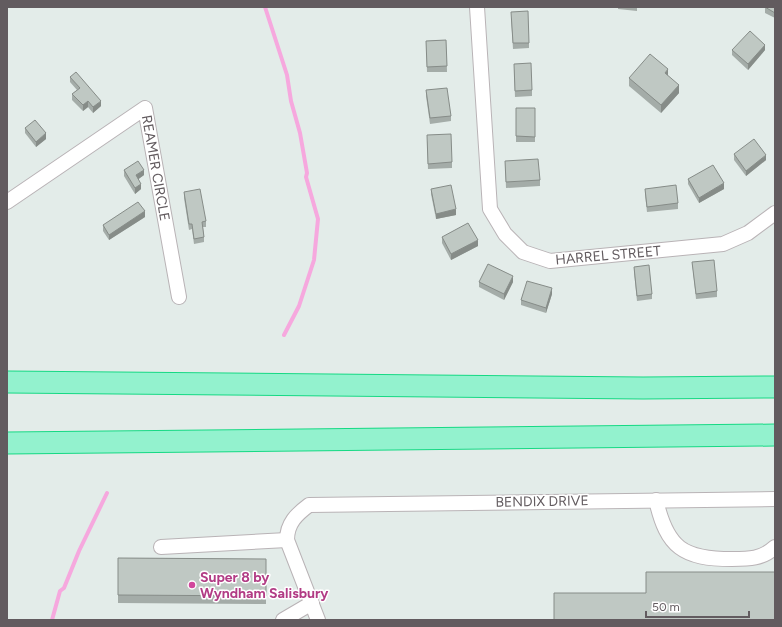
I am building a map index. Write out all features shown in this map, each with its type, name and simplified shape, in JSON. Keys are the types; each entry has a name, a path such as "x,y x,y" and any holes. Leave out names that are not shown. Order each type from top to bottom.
{"highway":[{"path":"7,382 643,388 775,387"},
{"path":"7,442 775,435"}],"street":[{"name":"HARREL STREET","path":"477,7 490,209 505,234 523,252 550,261 723,244 748,234 775,213"},
{"name":"REAMER CIRCLE","path":"7,202 145,108 179,296"},
{"name":"BENDIX DRIVE","path":"287,540 287,531 291,521 310,504 775,499"},
{"path":"656,500 661,522 669,537 680,548 695,556 710,559 753,559 768,553 775,547"},
{"path":"161,547 287,540 318,620"},
{"path":"283,620 312,603"}],"building":[{"path":"765,7 775,7 775,13"},
{"path":"528,11 529,43 513,43 511,12"},
{"path":"750,31 765,45 748,64 732,50"},
{"path":"446,40 447,66 427,67 426,41"},
{"path":"650,54 668,69 665,73 679,85 661,105 629,78"},
{"path":"531,63 532,90 515,91 514,64"},
{"path":"76,72 101,101 93,107 88,101 83,105 72,94 80,88 70,77"},
{"path":"447,88 451,116 430,118 426,90"},
{"path":"516,108 535,108 535,137 516,136"},
{"path":"35,120 46,133 36,142 25,128"},
{"path":"451,134 452,162 428,164 427,135"},
{"path":"754,139 766,155 746,171 734,154"},
{"path":"538,159 540,180 506,182 505,161"},
{"path":"138,161 144,170 136,175 141,184 135,188 124,170"},
{"path":"713,165 724,183 699,198 688,179"},
{"path":"451,185 456,209 436,214 431,189"},
{"path":"676,185 678,203 647,207 645,189"},
{"path":"200,189 206,221 202,222 204,237 194,239 192,224 189,224 184,192"},
{"path":"138,202 145,211 109,235 103,225"},
{"path":"468,223 478,240 451,254 442,237"},
{"path":"714,260 717,291 696,294 692,262"},
{"path":"488,264 513,276 504,294 479,282"},
{"path":"649,265 652,294 637,296 634,267"},
{"path":"527,281 552,288 546,308 521,300"},
{"name":"Super 8 by Wyndham Salisbury","path":"118,558 266,559 266,596 118,595"},
{"path":"646,572 775,572 775,620 554,620 554,593 646,593"}],"waterway":[{"path":"265,7 287,75 291,101 300,133 307,173 306,177 318,219 314,260 299,306 284,335"},
{"path":"52,620 60,591 64,588 79,551 107,493"}],"place":[{"name":"Super 8 by Wyndham Salisbury","path":"192,585"}]}
